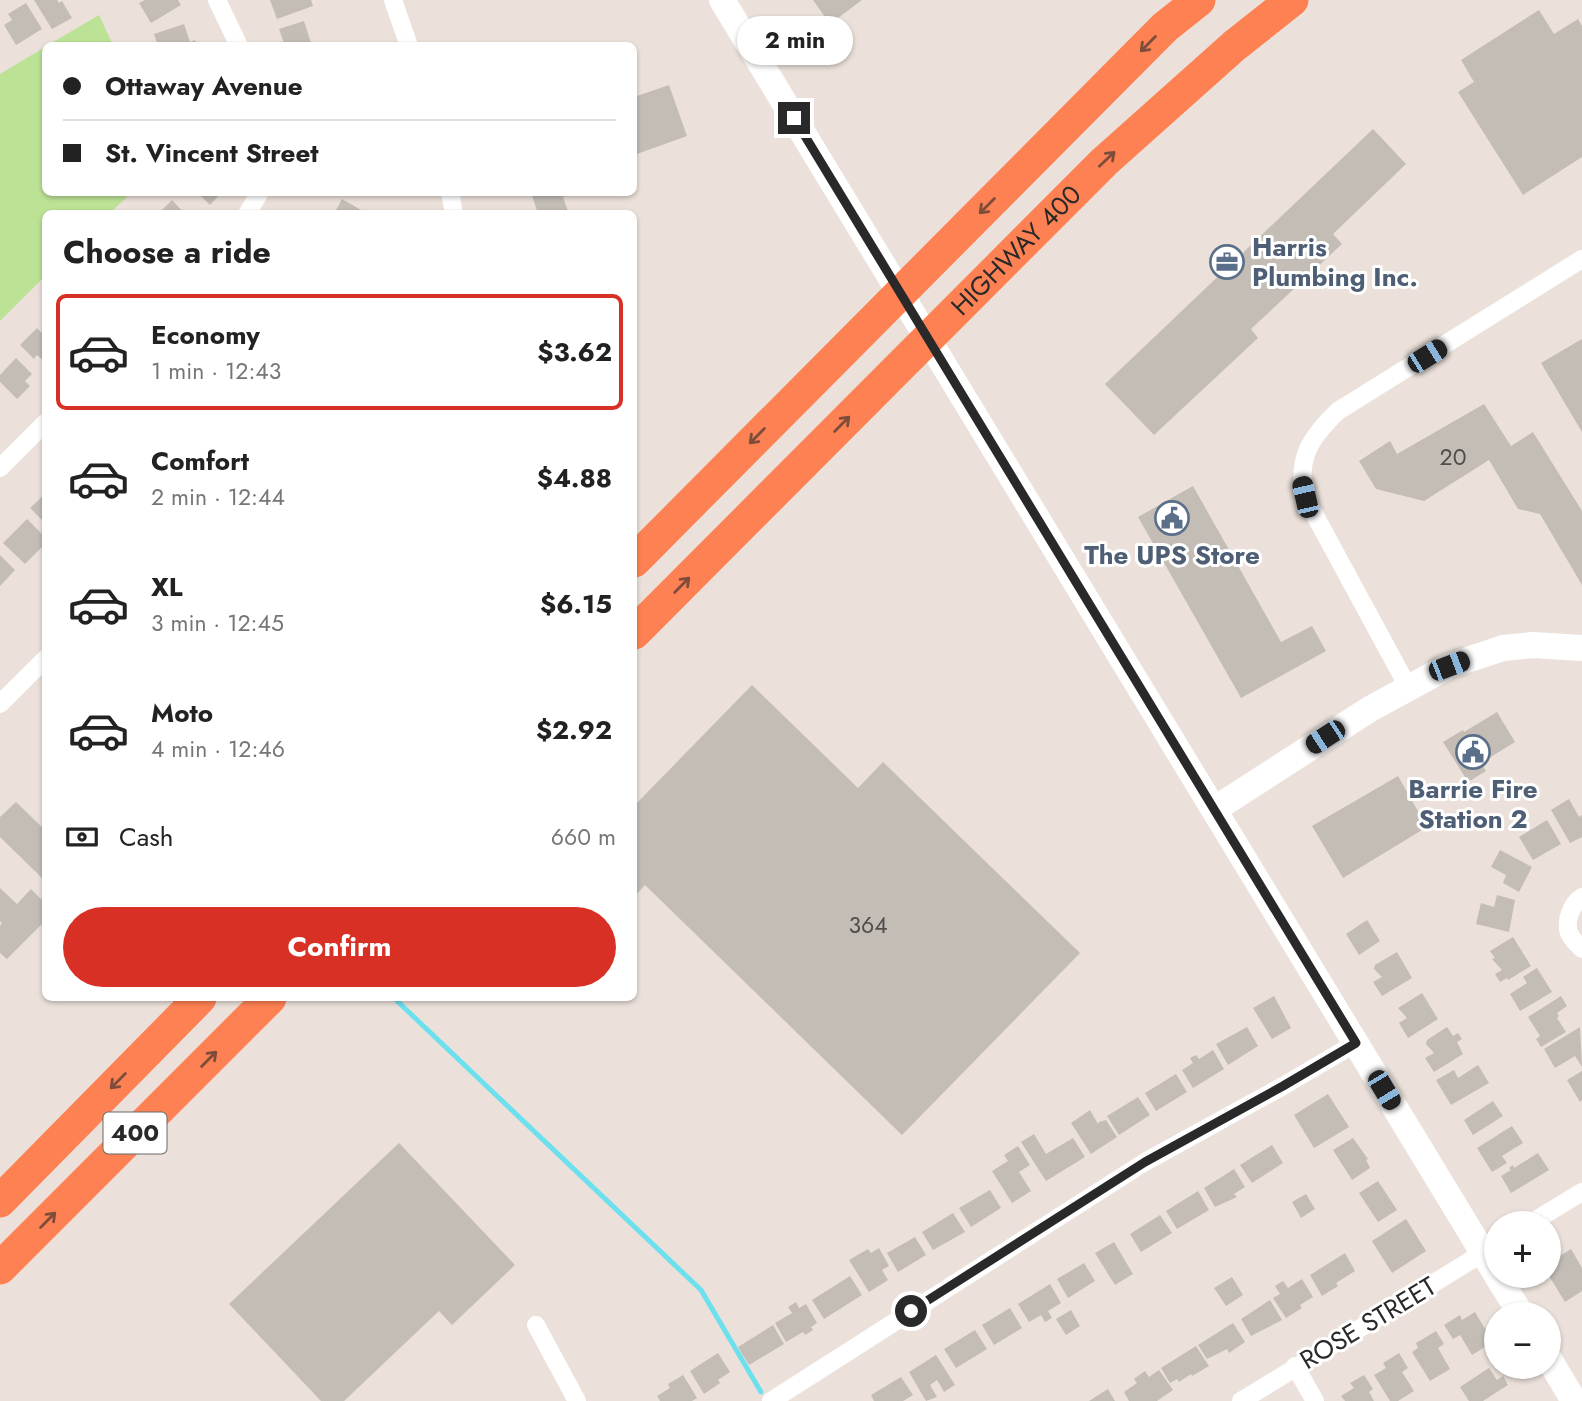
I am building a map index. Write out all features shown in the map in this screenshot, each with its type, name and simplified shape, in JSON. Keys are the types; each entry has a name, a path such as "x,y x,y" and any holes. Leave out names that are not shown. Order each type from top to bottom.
{"highway":[{"name":"HIGHWAY 400","path":"637,558 1165,27 1199,0"},
{"name":"HIGHWAY 400","path":"637,630 1104,162 1234,46 1292,0"},
{"name":"400","path":"0,1201 197,1001"},
{"name":"400","path":"0,1268 267,1001"}],"main road":[{"path":"722,0 1356,1043 1484,1248"},
{"path":"1215,809 1370,709 1449,666 1503,648 1533,645 1582,648"},
{"path":"1561,1379 1574,1401"}],"street":[{"path":"217,0 237,42"},
{"path":"393,0 408,42"},
{"path":"1408,687 1305,497 1301,479 1303,460 1317,435 1338,411 1582,259"},
{"path":"0,468 42,426"},
{"path":"0,704 42,662"},
{"path":"1582,897 1572,908 1568,924 1569,933 1582,949"},
{"path":"771,1401 1145,1162 1356,1043"},
{"path":"1551,1211 1582,1192"},
{"name":"ROSE STREET","path":"1241,1401 1295,1366 1484,1267"},
{"path":"536,1325 577,1401"},
{"path":"1295,1366 1315,1401"}],"green space":[{"path":"99,15 112,42 53,42"},
{"path":"42,49 42,196 128,196 113,210 42,210 42,279 0,321 0,74"}],"building":[{"path":"34,0 57,0 59,3 62,1 72,18 52,29"},
{"path":"145,0 178,0 181,5 151,23 139,3"},
{"path":"270,0 311,0 313,6 277,19"},
{"path":"813,0 862,0 830,24"},
{"path":"26,3 42,29 16,45 4,25 12,20 8,14"},
{"path":"1539,10 1554,34 1578,19 1582,26 1582,157 1523,195 1458,92 1474,82 1461,60"},
{"path":"304,21 311,42 284,42 279,29"},
{"path":"184,24 190,42 157,42 154,34"},
{"path":"669,85 687,136 637,154 637,96"},
{"path":"1373,129 1406,164 1333,234 1342,244 1251,329 1258,338 1154,435 1105,384"},
{"path":"201,196 218,196 210,205"},
{"path":"532,196 566,196 563,197 568,210 537,210"},
{"path":"342,199 361,210 336,210"},
{"path":"172,200 181,210 162,210"},
{"path":"37,328 42,333 42,359 37,355 34,359 20,345"},
{"path":"1582,339 1582,432 1541,363"},
{"path":"16,358 32,374 25,381 30,386 17,399 0,382 0,375"},
{"path":"1484,404 1511,446 1533,432 1582,511 1582,585 1540,514 1518,509 1489,460 1424,501 1376,489 1359,461 1390,441 1397,454"},
{"path":"1193,486 1281,642 1312,626 1326,651 1241,698 1138,517"},
{"path":"42,497 42,520 30,508"},
{"path":"27,519 42,534 42,547 25,564 3,543"},
{"path":"0,555 15,570 0,586"},
{"path":"752,685 858,788 883,762 1080,953 902,1135 645,885 637,894 637,803"},
{"name":"Barrie Fire Station 2","path":"1497,712 1515,742 1481,763 1486,771 1468,782 1443,742"},
{"path":"1398,776 1427,827 1343,878 1312,826"},
{"path":"1569,799 1579,817 1582,815 1582,837 1570,843 1551,810"},
{"path":"16,802 42,827 42,878 0,837 0,817"},
{"path":"1547,820 1561,844 1533,860 1519,837"},
{"path":"1500,850 1532,867 1519,892 1503,883 1506,875 1491,867"},
{"path":"0,888 17,904 31,889 42,900 42,924 7,959 0,953"},
{"path":"1497,895 1515,900 1509,932 1476,924 1481,903 1494,907"},
{"path":"1367,920 1380,941 1359,955 1346,934"},
{"path":"1513,937 1531,966 1500,982 1495,974 1502,970 1492,959 1495,958 1490,951"},
{"path":"1397,952 1412,978 1382,996 1373,982 1382,977 1374,969 1375,965"},
{"path":"1537,968 1552,992 1520,1011 1510,994 1527,983 1523,977"},
{"path":"1422,993 1438,1019 1408,1038 1399,1023 1407,1018 1398,1008"},
{"path":"1274,996 1291,1028 1272,1039 1253,1008"},
{"path":"1561,996 1567,1006 1557,1013 1557,1018 1566,1032 1541,1047 1536,1039 1540,1036 1528,1017"},
{"path":"1247,1027 1258,1046 1228,1065 1216,1044"},
{"path":"1447,1027 1453,1036 1458,1033 1462,1039 1457,1042 1463,1054 1434,1072 1425,1058 1434,1053 1426,1044 1427,1040"},
{"path":"1580,1027 1582,1067 1575,1056 1555,1068 1544,1049"},
{"path":"1213,1050 1224,1069 1193,1088 1182,1070 1193,1063 1190,1058 1196,1055 1199,1059"},
{"path":"1478,1065 1489,1083 1451,1105 1436,1080 1454,1070 1458,1078"},
{"path":"1582,1071 1582,1100 1580,1102 1567,1080"},
{"path":"1176,1074 1187,1092 1156,1111 1145,1093"},
{"path":"1328,1094 1349,1127 1314,1148 1294,1115"},
{"path":"1138,1097 1150,1115 1119,1135 1107,1116"},
{"path":"1493,1101 1503,1116 1473,1135 1464,1120"},
{"path":"1090,1110 1098,1124 1106,1120 1117,1137 1091,1154 1071,1123"},
{"path":"1512,1126 1523,1143 1502,1156 1507,1163 1492,1172 1477,1148"},
{"path":"1034,1134 1046,1154 1073,1138 1085,1157 1046,1181 1021,1142"},
{"path":"1353,1138 1368,1159 1366,1160 1370,1168 1352,1180 1333,1150"},
{"path":"399,1143 515,1265 452,1325 439,1311 344,1401 321,1401 229,1304"},
{"path":"1272,1145 1283,1163 1252,1183 1240,1165"},
{"path":"1018,1146 1030,1165 1019,1172 1031,1191 1012,1203 992,1171 1008,1161 1004,1155"},
{"path":"1538,1153 1549,1170 1511,1193 1501,1176 1511,1170 1509,1168 1513,1165 1514,1168"},
{"path":"1234,1169 1245,1187 1234,1194 1237,1197 1215,1207 1204,1188"},
{"path":"1378,1181 1397,1210 1378,1222 1359,1193"},
{"path":"990,1190 1001,1208 971,1227 959,1208"},
{"path":"1198,1191 1209,1210 1177,1229 1166,1211"},
{"path":"1306,1194 1315,1209 1301,1218 1292,1202"},
{"path":"953,1213 965,1232 933,1250 922,1232"},
{"path":"1160,1215 1172,1233 1141,1252 1130,1234"},
{"path":"1406,1219 1426,1251 1392,1273 1372,1241"},
{"path":"915,1237 926,1255 898,1272 887,1253"},
{"path":"1114,1242 1133,1274 1115,1285 1095,1253"},
{"path":"879,1248 889,1266 882,1270 888,1280 869,1292 849,1260 868,1249 871,1253"},
{"path":"1571,1249 1582,1268 1582,1291 1565,1302 1556,1288 1561,1288 1561,1255"},
{"path":"1345,1253 1355,1271 1322,1296 1310,1275"},
{"path":"1084,1263 1095,1281 1068,1298 1057,1279"},
{"path":"850,1276 862,1295 824,1319 812,1300"},
{"path":"1232,1277 1243,1295 1226,1306 1214,1288"},
{"path":"1302,1279 1313,1297 1286,1318 1273,1298 1280,1294 1275,1286 1283,1281 1288,1288"},
{"path":"1050,1284 1061,1303 1048,1311 1052,1318 1045,1322 1041,1315 1029,1322 1018,1304"},
{"path":"1270,1300 1282,1320 1251,1336 1241,1319"},
{"path":"796,1302 799,1308 806,1304 817,1323 811,1327 813,1330 805,1335 803,1332 786,1342 775,1323 792,1313 788,1307"},
{"path":"1010,1308 1022,1328 994,1345 982,1325"},
{"path":"1071,1310 1080,1326 1066,1335 1056,1319"},
{"path":"1475,1312 1484,1327 1484,1348 1472,1355 1460,1335 1453,1339 1444,1325 1460,1315 1462,1320"},
{"path":"1233,1323 1245,1342 1229,1353 1227,1349 1207,1359 1198,1345"},
{"path":"773,1325 784,1344 749,1365 738,1347"},
{"path":"975,1330 987,1349 956,1368 944,1349"},
{"path":"1436,1331 1444,1344 1438,1348 1450,1369 1430,1381 1412,1352 1418,1348 1416,1343"},
{"path":"1196,1346 1209,1366 1179,1382 1177,1379 1170,1383 1161,1368"},
{"path":"718,1353 730,1372 704,1394 690,1371"},
{"path":"1399,1353 1408,1368 1402,1372 1414,1391 1398,1401 1390,1401 1374,1375 1386,1368 1383,1363"},
{"path":"936,1355 955,1385 944,1392 937,1380 930,1385 937,1397 926,1401 909,1372"},
{"path":"1159,1370 1173,1390 1157,1401 1129,1401 1124,1392 1137,1383 1134,1379 1145,1371 1149,1377"},
{"path":"1484,1371 1484,1379 1505,1379 1508,1385 1483,1401 1469,1401 1460,1387"},
{"path":"683,1375 697,1398 692,1401 660,1401 657,1396 670,1388 668,1384"},
{"path":"1364,1375 1373,1389 1369,1392 1374,1401 1345,1401 1341,1396 1354,1388 1350,1383"},
{"path":"901,1377 913,1395 903,1401 874,1401 871,1395"},
{"path":"1108,1389 1115,1401 1089,1401"}],"waterway":[{"path":"397,1001 701,1290 761,1392"}],"place":[{"name":"Harris Plumbing Inc.","path":"1227,262"},
{"name":"The UPS Store","path":"1172,518"},
{"name":"Barrie Fire Station 2","path":"1473,752"}],"route":[{"path":"794,118 1356,1043 1145,1162 911,1311"}]}
